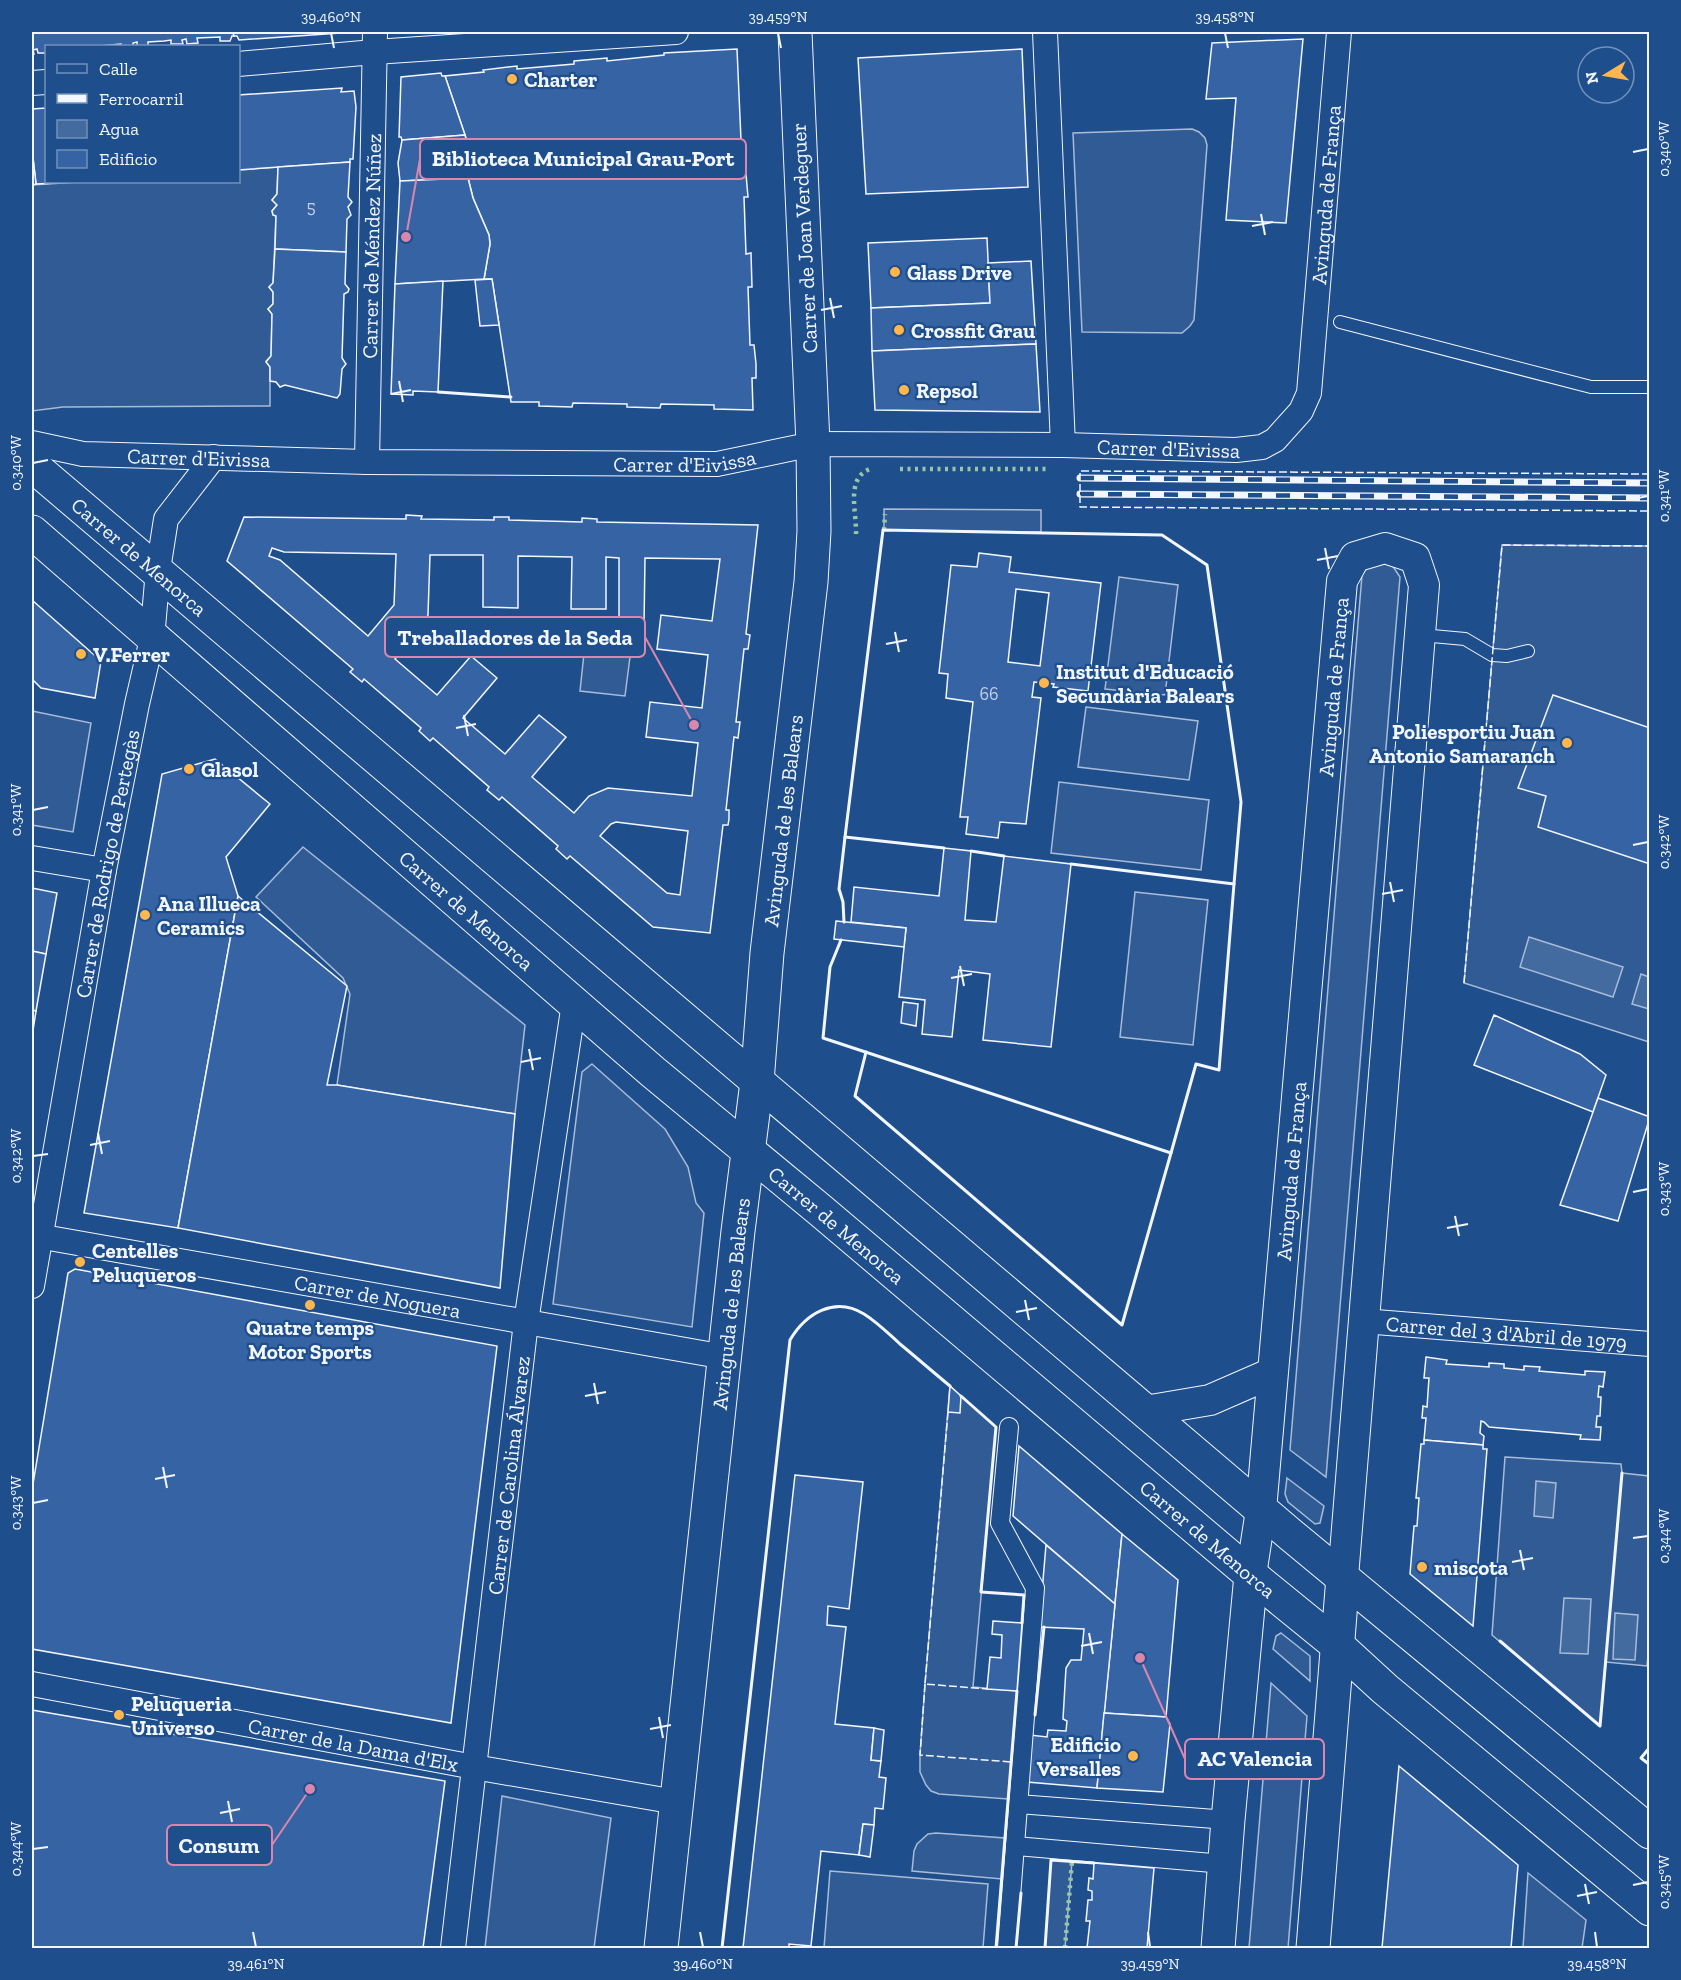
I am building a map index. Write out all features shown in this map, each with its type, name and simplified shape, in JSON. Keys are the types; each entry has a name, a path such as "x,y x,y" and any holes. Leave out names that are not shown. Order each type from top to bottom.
{"main road":[{"name":"Carrer de Joan Verdeguer","path":"795,32 813,444"},
{"name":"Avinguda de les Balears","path":"661,1948 748,1149 758,1082 767,953 811,582 814,531 813,444"},
{"name":"Carrer de Menorca","path":"32,465 1261,1510 1650,1832"},
{"name":"Carrer de Menorca","path":"32,532 152,639 652,1072 748,1149 1251,1575 1337,1645 1385,1689 1650,1909"},
{"name":"Avinguda de França","path":"1218,1948 1251,1575"},
{"name":"Avinguda de França","path":"1312,1948 1343,1577"}],"street":[{"path":"240,64 375,42 676,32"},
{"path":"1045,32 1063,445"},
{"name":"Avinguda de França","path":"1309,393 1340,32"},
{"name":"Carrer de Méndez Núñez","path":"367,462 375,42"},
{"name":"Carrer d'Eivissa","path":"32,443 83,454 367,462 717,464 813,444 1063,445 1236,450 1262,447 1275,440 1301,411 1309,393"},
{"name":"Carrer de Rodrigo de Pertegàs","path":"32,1286 36,1235 104,870 152,639 158,570 166,519 214,457"},
{"name":"Avinguda de França","path":"1251,1575 1261,1510 1342,581 1355,557 1384,548 1414,558 1424,585 1343,1577"},
{"path":"32,858 104,870"},
{"name":"Carrer de Carolina Álvarez","path":"453,1948 526,1322 574,1003"},
{"name":"Carrer de Noguera","path":"36,1235 725,1357"},
{"name":"Carrer del 3 d'Abril de 1979","path":"1363,1321 1650,1344"},
{"path":"1145,1411 1210,1400 1272,1373"},
{"path":"1007,1948 1035,1588 1000,1523 1009,1427"},
{"name":"Carrer de la Dama d'Elx","path":"32,1684 474,1767 676,1802"},
{"path":"1018,1804 1228,1820"},
{"path":"1015,1846 1224,1864"}],"lane":[{"path":"1340,322 1591,387 1650,387"},
{"path":"1421,635 1465,639 1492,655 1507,656 1528,651"}],"shaded area":[{"path":"1192,129 1205,138 1207,145 1194,320 1182,333 1082,332 1073,133"},
{"path":"278,167 277,194 272,200 277,205 272,211 276,216 273,283 269,287 273,292 273,304 268,309 272,314 271,356 266,361 270,367 270,406 63,407 32,411 32,185 240,183 240,170"},
{"path":"884,509 1041,510 1041,532 884,530"},
{"name":"Poliesportiu Juan Antonio Samaranch","path":"1502,545 1649,546 1649,1042 1464,983"},
{"path":"1381,560 1392,565 1400,577 1326,1477 1290,1450 1362,575 1369,565"},
{"path":"1119,577 1178,585 1165,695 1105,689"},
{"path":"585,644 631,649 625,696 580,691"},
{"path":"1086,707 1198,721 1189,780 1078,767"},
{"path":"32,711 91,723 73,832 32,825"},
{"path":"1059,782 1209,800 1201,870 1051,853"},
{"path":"303,847 525,1025 515,1114 337,1085 350,994 343,978 256,897"},
{"path":"1135,892 1208,900 1193,1045 1120,1037"},
{"path":"592,1064 665,1129 688,1167 696,1203 704,1213 692,1327 553,1304 582,1072"},
{"path":"950,1386 996,1427 973,1687 1017,1691 1008,1799 939,1794 931,1791 920,1772 925,1684"},
{"path":"1505,1457 1621,1464 1622,1473 1649,1476 1650,1637 1647,1666 1606,1662 1600,1726 1492,1635"},
{"path":"1287,1478 1324,1506 1320,1523 1315,1524 1288,1502 1285,1494"},
{"path":"1281,1633 1310,1656 1310,1681 1273,1649 1276,1636"},
{"path":"1271,1683 1307,1716 1288,1948 1249,1948"},
{"path":"502,1796 611,1818 594,1948 485,1948"},
{"path":"928,1834 1005,1838 1002,1879 912,1871 917,1844"},
{"path":"1051,1860 1072,1861 1065,1948 1045,1948"},
{"path":"830,1871 988,1884 983,1948 824,1948"},
{"path":"1528,1873 1586,1920 1582,1948 1523,1948"}],"water":[{"path":"1529,937 1623,967 1613,997 1520,967"},
{"path":"1641,974 1649,977 1649,1009 1632,1004"},
{"path":"1536,1481 1556,1483 1553,1518 1534,1516"},
{"path":"1564,1598 1591,1599 1588,1654 1560,1653"},
{"path":"1615,1613 1638,1615 1635,1660 1613,1659"}],"building":[{"path":"32,32 233,32 234,36 230,41 220,41 220,37 197,38 198,43 187,44 186,39 182,40 183,44 171,44 171,40 148,42 148,45 137,45 137,42 133,45 45,45 45,53 38,53 37,49 33,50 34,54 32,54"},
{"path":"233,32 355,32 239,40"},
{"path":"1303,39 1286,223 1226,220 1236,98 1206,99 1212,43"},
{"path":"737,49 742,163 745,163 748,197 744,197 746,254 751,253 752,287 748,287 750,345 754,345 756,364 756,378 752,378 753,410 714,409 714,405 661,404 660,408 627,407 627,404 573,403 572,407 539,406 539,402 511,402 492,279 484,279 490,244 489,235 473,198 468,178 476,178 465,135 445,76 517,66 517,69 574,64 574,61 607,58 607,61 664,55 664,53"},
{"path":"1022,49 1028,187 866,194 858,58"},
{"path":"441,73 445,76 465,135 402,140 399,137 401,77"},
{"path":"342,88 341,92 354,91 356,107 353,159 350,159 350,162 240,170 240,95"},
{"path":"45,108 45,183 57,183 36,184 32,149 32,109"},
{"path":"465,135 476,178 400,181 398,163 402,140"},
{"path":"32,149 36,184 32,185"},
{"path":"350,162 348,197 352,202 348,207 351,215 347,219 346,252 275,249 276,216 272,211 277,205 272,200 277,194 278,167"},
{"path":"468,178 473,198 489,235 490,244 484,279 395,284 400,181"},
{"path":"987,238 990,303 871,308 868,243"},
{"path":"275,249 346,252 345,284 349,289 344,294 342,358 346,364 342,369 340,394 337,398 285,385 280,387 276,382 270,381 270,367 266,362 271,356 272,314 268,309 273,304 273,292 269,287 273,283"},
{"path":"1031,261 1036,344 872,351 871,308 990,303 988,263"},
{"path":"492,279 499,325 480,326 475,280"},
{"path":"443,281 438,392 413,391 413,395 391,394 395,284"},
{"path":"1036,344 1040,412 875,410 872,351"},
{"path":"406,515 422,516 421,519 494,520 494,517 509,517 509,520 582,522 582,518 597,519 597,522 758,525 746,634 750,635 748,649 744,649 736,722 740,722 738,738 734,737 726,810 729,810 729,819 728,825 723,825 710,933 653,927 570,856 567,859 556,849 558,846 502,797 499,800 487,790 489,787 433,738 430,741 419,731 421,728 364,679 362,682 350,672 353,669 227,561 244,517 406,519","holes":["272,548 284,552 396,554 394,605 368,636 280,560 269,556","430,555 483,555 483,607 518,608 518,556 572,557 571,609 606,609 606,557 619,558 619,625 644,626 645,558 720,559 712,621 661,615 657,649 708,655 702,708 650,702 646,737 698,743 692,796 608,788 589,796 574,813 532,777 566,737 539,715 505,754 463,718 497,678 471,656 437,695 395,659 419,632 428,615","616,822 688,831 680,895 667,893 600,836"]},
{"path":"979,553 1011,557 1009,572 1101,583 1088,691 1053,687 1054,684 1034,682 1032,697 1041,698 1026,824 1000,822 998,838 966,834 968,817 960,817 973,702 946,698 948,674 939,673 951,565 977,567","holes":["1016,589 1049,593 1040,666 1008,662"]},
{"path":"32,600 101,661 95,698 41,688 32,679"},
{"path":"1553,695 1650,728 1650,864 1538,827 1546,796 1518,788"},
{"path":"215,759 270,804 226,857 238,896 178,1228 84,1213 162,774"},
{"path":"944,848 971,851 965,920 996,922 1004,856 1071,864 1051,1047 983,1040 990,974 959,970 952,1037 922,1034 925,1000 899,997 906,928 851,922 854,887 939,896"},
{"path":"32,888 57,893 46,954 32,951"},
{"path":"238,896 347,986 327,1085 515,1114 500,1288 178,1228"},
{"path":"836,921 906,928 904,947 834,939"},
{"path":"32,951 46,954 36,1011 32,1010"},
{"path":"903,1002 918,1004 916,1026 901,1023"},
{"path":"32,1010 36,1011 32,1037"},
{"path":"1494,1015 1580,1054 1606,1075 1593,1112 1474,1065"},
{"path":"1598,1098 1650,1117 1618,1221 1560,1205"},
{"path":"75,1269 497,1346 451,1723 32,1649 32,1490 68,1273"},
{"path":"1426,1357 1447,1360 1446,1364 1489,1367 1489,1363 1504,1364 1504,1368 1524,1370 1524,1366 1540,1367 1539,1371 1585,1375 1585,1371 1605,1372 1603,1387 1599,1386 1598,1397 1601,1397 1600,1416 1597,1416 1596,1427 1601,1427 1600,1440 1580,1439 1581,1435 1489,1427 1481,1421 1480,1433 1484,1436 1483,1445 1424,1440 1426,1418 1422,1418 1423,1406 1427,1407 1429,1378 1424,1378"},
{"path":"950,1386 961,1396 960,1413 948,1412"},
{"path":"1424,1440 1483,1445 1483,1449 1487,1449 1473,1626 1410,1574 1414,1526 1417,1526 1419,1498 1416,1498 1421,1444 1424,1444"},
{"path":"1019,1446 1122,1534 1115,1604 1013,1516"},
{"path":"795,1475 863,1482 849,1609 828,1606 827,1625 846,1627 835,1724 874,1728 871,1760 881,1761 879,1777 886,1778 883,1809 875,1808 874,1825 863,1824 859,1855 821,1851 811,1946 789,1944 789,1948 743,1948"},
{"path":"1122,1534 1178,1580 1166,1717 1104,1713"},
{"path":"1046,1545 1115,1604 1097,1788 1027,1782 1030,1735 1047,1737 1048,1730 1066,1731 1067,1721 1063,1719 1066,1668 1071,1660 1081,1660 1084,1629 1039,1627"},
{"path":"993,1621 1022,1623 1017,1691 987,1689 990,1657 1001,1658 1002,1635 992,1634"},
{"path":"32,1710 445,1781 423,1948 32,1948"},
{"name":"Edificio Versalles","path":"1104,1713 1166,1717 1170,1724 1163,1792 1097,1788"},
{"path":"874,1728 884,1730 881,1761 871,1760"},
{"path":"1399,1766 1518,1865 1511,1948 1382,1948"},
{"path":"863,1824 874,1825 870,1857 859,1855"},
{"path":"1094,1863 1154,1868 1147,1948 1087,1948 1090,1921 1086,1921 1088,1900 1092,1900 1092,1891 1088,1890 1089,1878 1093,1879"}],"railway":[{"path":"1080,478 1650,483"},
{"path":"1080,494 1650,498"}],"hedge":[{"path":"856,534 855,488 857,480 870,469"},
{"path":"900,469 1049,469"},
{"path":"884,530 885,514"},
{"path":"1065,1948 1072,1861"}],"fence":[{"path":"1650,474 1080,471 1080,507 1650,511"},
{"path":"1464,983 1502,545 1650,546"},
{"path":"948,1412 925,1684 987,1689"},
{"path":"925,1684 920,1755 1011,1762"}],"wall":[{"path":"438,392 511,397"},
{"path":"845,837 883,530 1162,535 1207,565 1241,802 1234,884"},
{"path":"844,922 843,902 839,889 845,837 944,848"},
{"path":"971,851 1004,856"},
{"path":"841,940 830,967 823,1038 1171,1153 1196,1064 1219,1070 1234,884 1071,864"},
{"path":"866,1052 855,1096 1122,1325 1171,1153"},
{"path":"722,1948 790,1340 804,1322 822,1310 832,1307 853,1309 874,1321 950,1386"},
{"path":"961,1396 996,1427 981,1592 1024,1595 1022,1623"},
{"path":"1500,1641 1600,1726 1622,1473"},
{"path":"1035,1715 1044,1627"},
{"path":"996,1948 1017,1691"},
{"path":"1650,1747 1641,1758 1650,1765"},
{"path":"1045,1948 1051,1860 1094,1863"},
{"path":"1016,1948 1021,1893"}],"place":[{"name":"Charter","path":"512,79"},
{"name":"Biblioteca Municipal Grau-Port","path":"406,237"},
{"name":"Glass Drive","path":"895,272"},
{"name":"Crossfit Grau","path":"899,330"},
{"name":"Repsol","path":"904,390"},
{"name":"V.Ferrer","path":"81,654"},
{"name":"Institut d'Educació Secundària Balears","path":"1044,683"},
{"name":"Treballadores de la Seda","path":"694,725"},
{"name":"Poliesportiu Juan Antonio Samaranch","path":"1567,743"},
{"name":"Glasol","path":"189,769"},
{"name":"Ana Illueca Ceramics","path":"145,915"},
{"name":"Centelles Peluqueros","path":"80,1262"},
{"name":"Quatre temps Motor Sports","path":"310,1305"},
{"name":"miscota","path":"1422,1567"},
{"name":"AC Valencia","path":"1140,1658"},
{"name":"Peluqueria Universo","path":"119,1715"},
{"name":"Edificio Versalles","path":"1133,1756"},
{"name":"Consum","path":"310,1789"}]}
